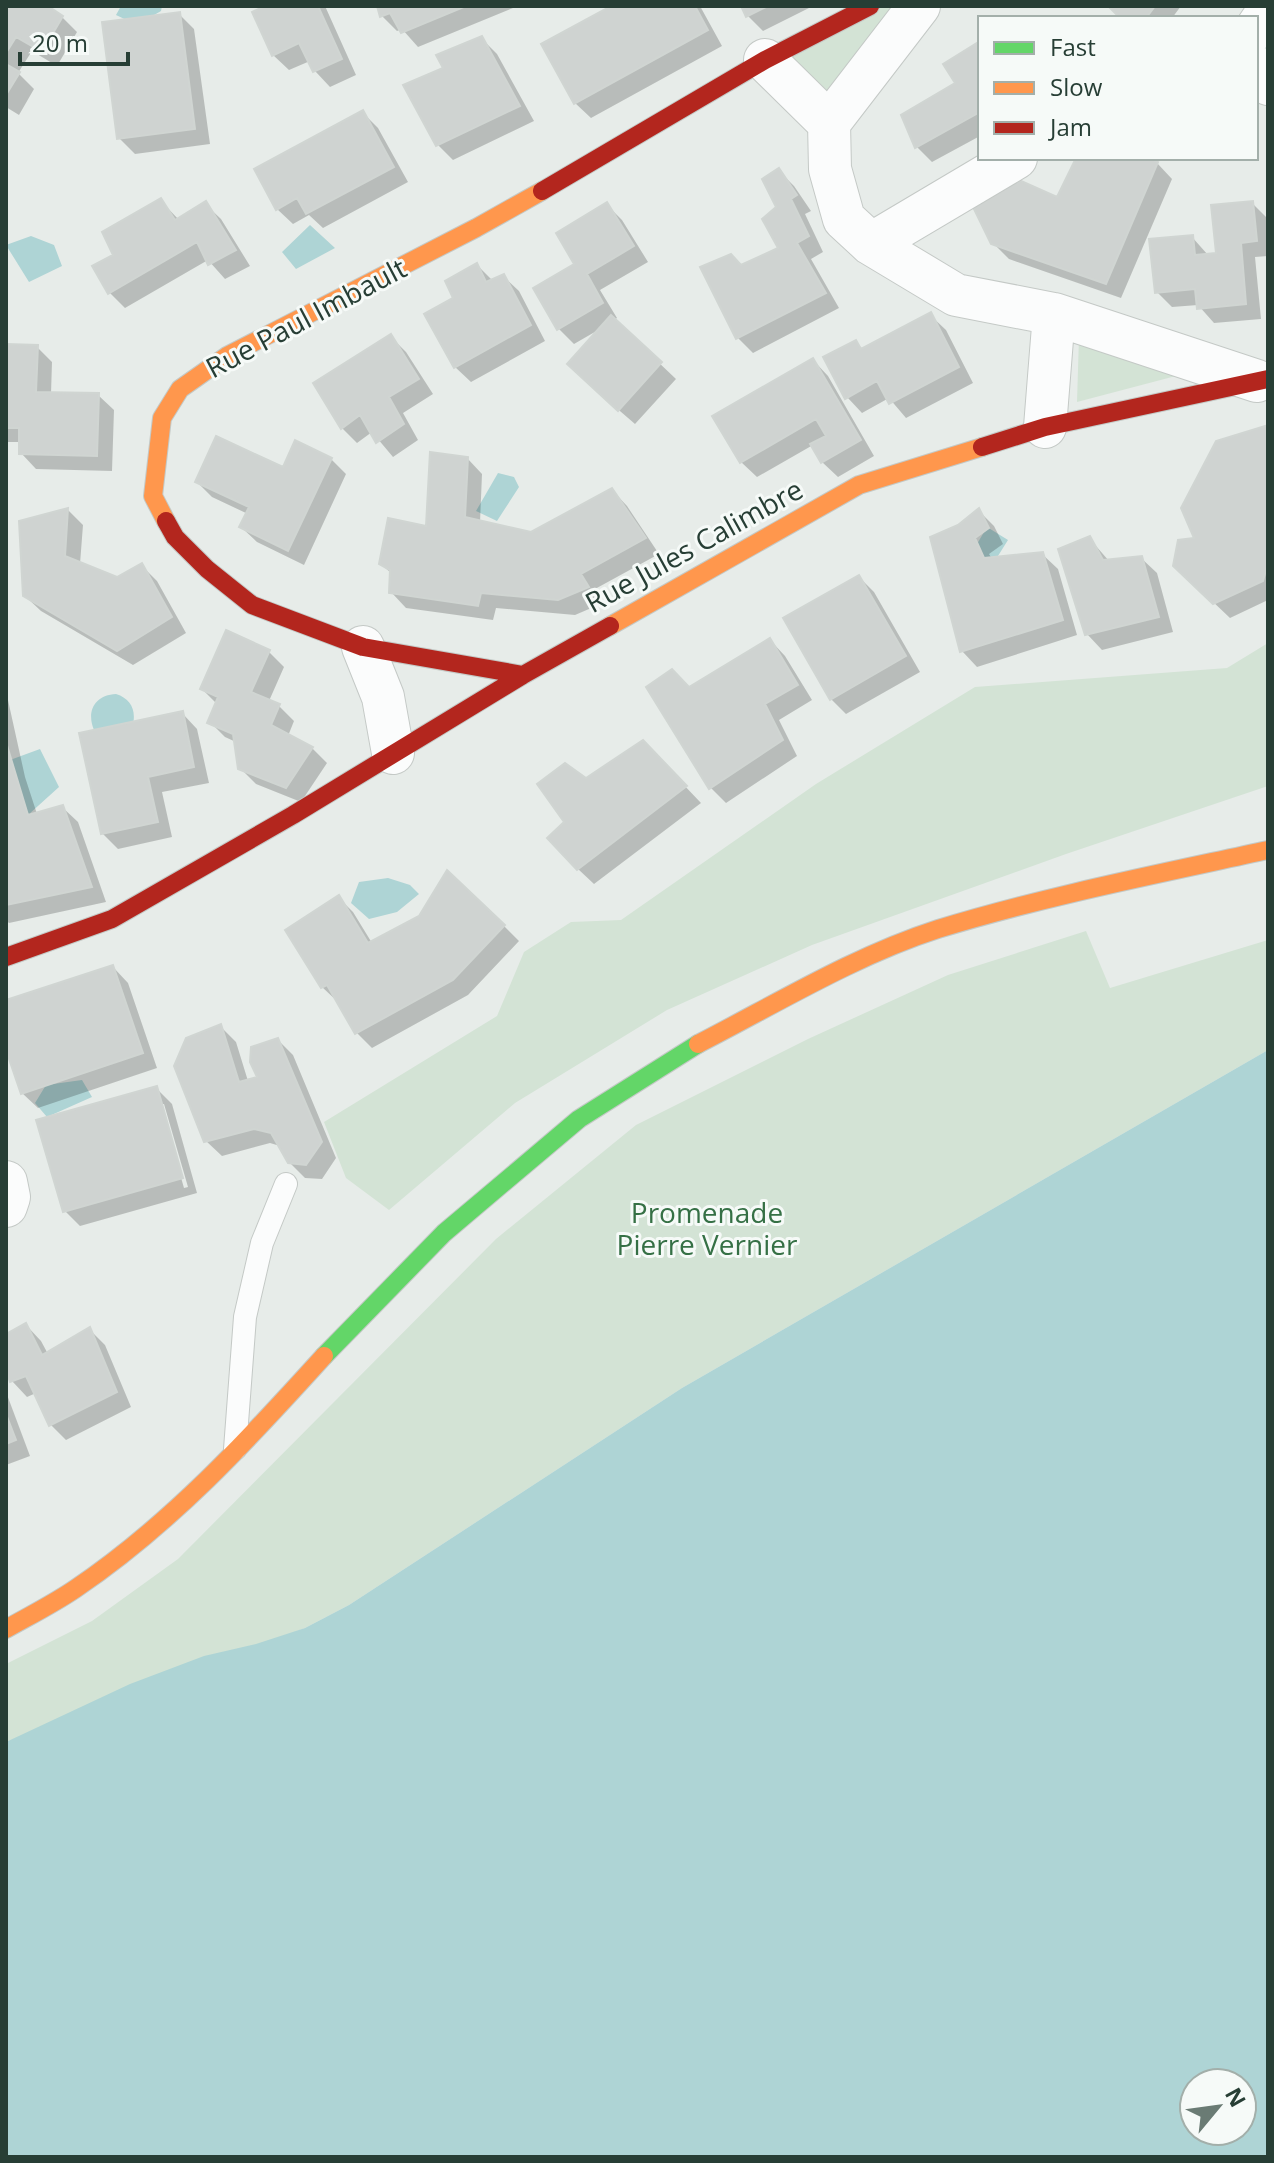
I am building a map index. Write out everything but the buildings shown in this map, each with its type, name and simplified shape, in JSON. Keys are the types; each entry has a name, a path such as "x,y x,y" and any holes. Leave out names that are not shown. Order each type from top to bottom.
{"street":[{"name":"Rue Paul Imbault","path":"523,675 363,647 252,605 207,569 175,537 153,496 162,418 180,389 227,356 476,228 765,60 870,6"},
{"path":"919,6 829,123 830,169 844,219 871,244 956,295 1054,314 1263,380"},
{"path":"765,60 829,123"},
{"path":"871,244 1013,160"},
{"path":"1045,427 1054,314"},
{"name":"Rue Jules Calimbre","path":"6,957 112,919 293,815 523,675 859,485 1045,427 1263,380"},
{"path":"363,647 383,697 393,753"},
{"path":"6,1629 74,1590 150,1532 235,1454 359,1318 444,1233 579,1119 680,1053 848,966 936,930 1099,886 1268,850"},
{"path":"6,1182 9,1197 6,1206"}],"lane":[{"path":"235,1454 245,1317 262,1243 286,1184"}],"green space":[{"path":"876,6 912,6 831,111 777,55"},
{"path":"1079,337 1191,372 1077,402"},
{"path":"1268,643 1268,786 812,945 667,1010 515,1103 389,1210 346,1178 324,1122 497,1016 524,952 571,922 621,920 816,784 975,687 1227,668"},
{"name":"Promenade Pierre Vernier","path":"1086,931 1110,988 1268,940 1268,1050 682,1388 349,1605 305,1628 6,1742 6,1664 92,1621 178,1559 496,1239 636,1125 808,1039 948,975"}],"water":[{"path":"121,6 162,6 161,11 137,25 116,15"},
{"path":"310,225 335,248 296,269 282,252"},
{"path":"31,236 54,245 62,266 29,282 6,245"},
{"path":"498,473 514,477 519,487 497,521 476,511"},
{"path":"987,527 1008,540 986,575 967,561"},
{"path":"116,694 126,699 132,707 132,728 94,730 91,716 94,705 103,697"},
{"path":"40,749 59,787 28,815 10,760"},
{"path":"388,878 410,885 419,894 397,912 369,919 351,903 359,882"},
{"path":"1268,1050 1268,2157 6,2157 6,1742 130,1684 204,1656 305,1628 349,1605 682,1388"},
{"path":"82,1080 92,1097 47,1117 35,1103 46,1085"}],"traffic: fast":[{"path":"324,1356 444,1233 579,1119 698,1044"}],"traffic: slow":[{"path":"166,521 153,496 162,418 180,389 227,356 542,191"},
{"path":"610,626 859,485 982,447"},
{"path":"698,1044 846,967 938,929 1061,896 1268,850"},
{"path":"6,1629 75,1589 143,1537 207,1480 324,1356"}],"traffic: jam":[{"path":"542,191 765,60 870,6"},
{"path":"982,447 1045,427 1268,379"},
{"path":"166,521 175,537 207,569 252,605 363,647 523,675"},
{"path":"6,957 112,919 610,626"}]}
